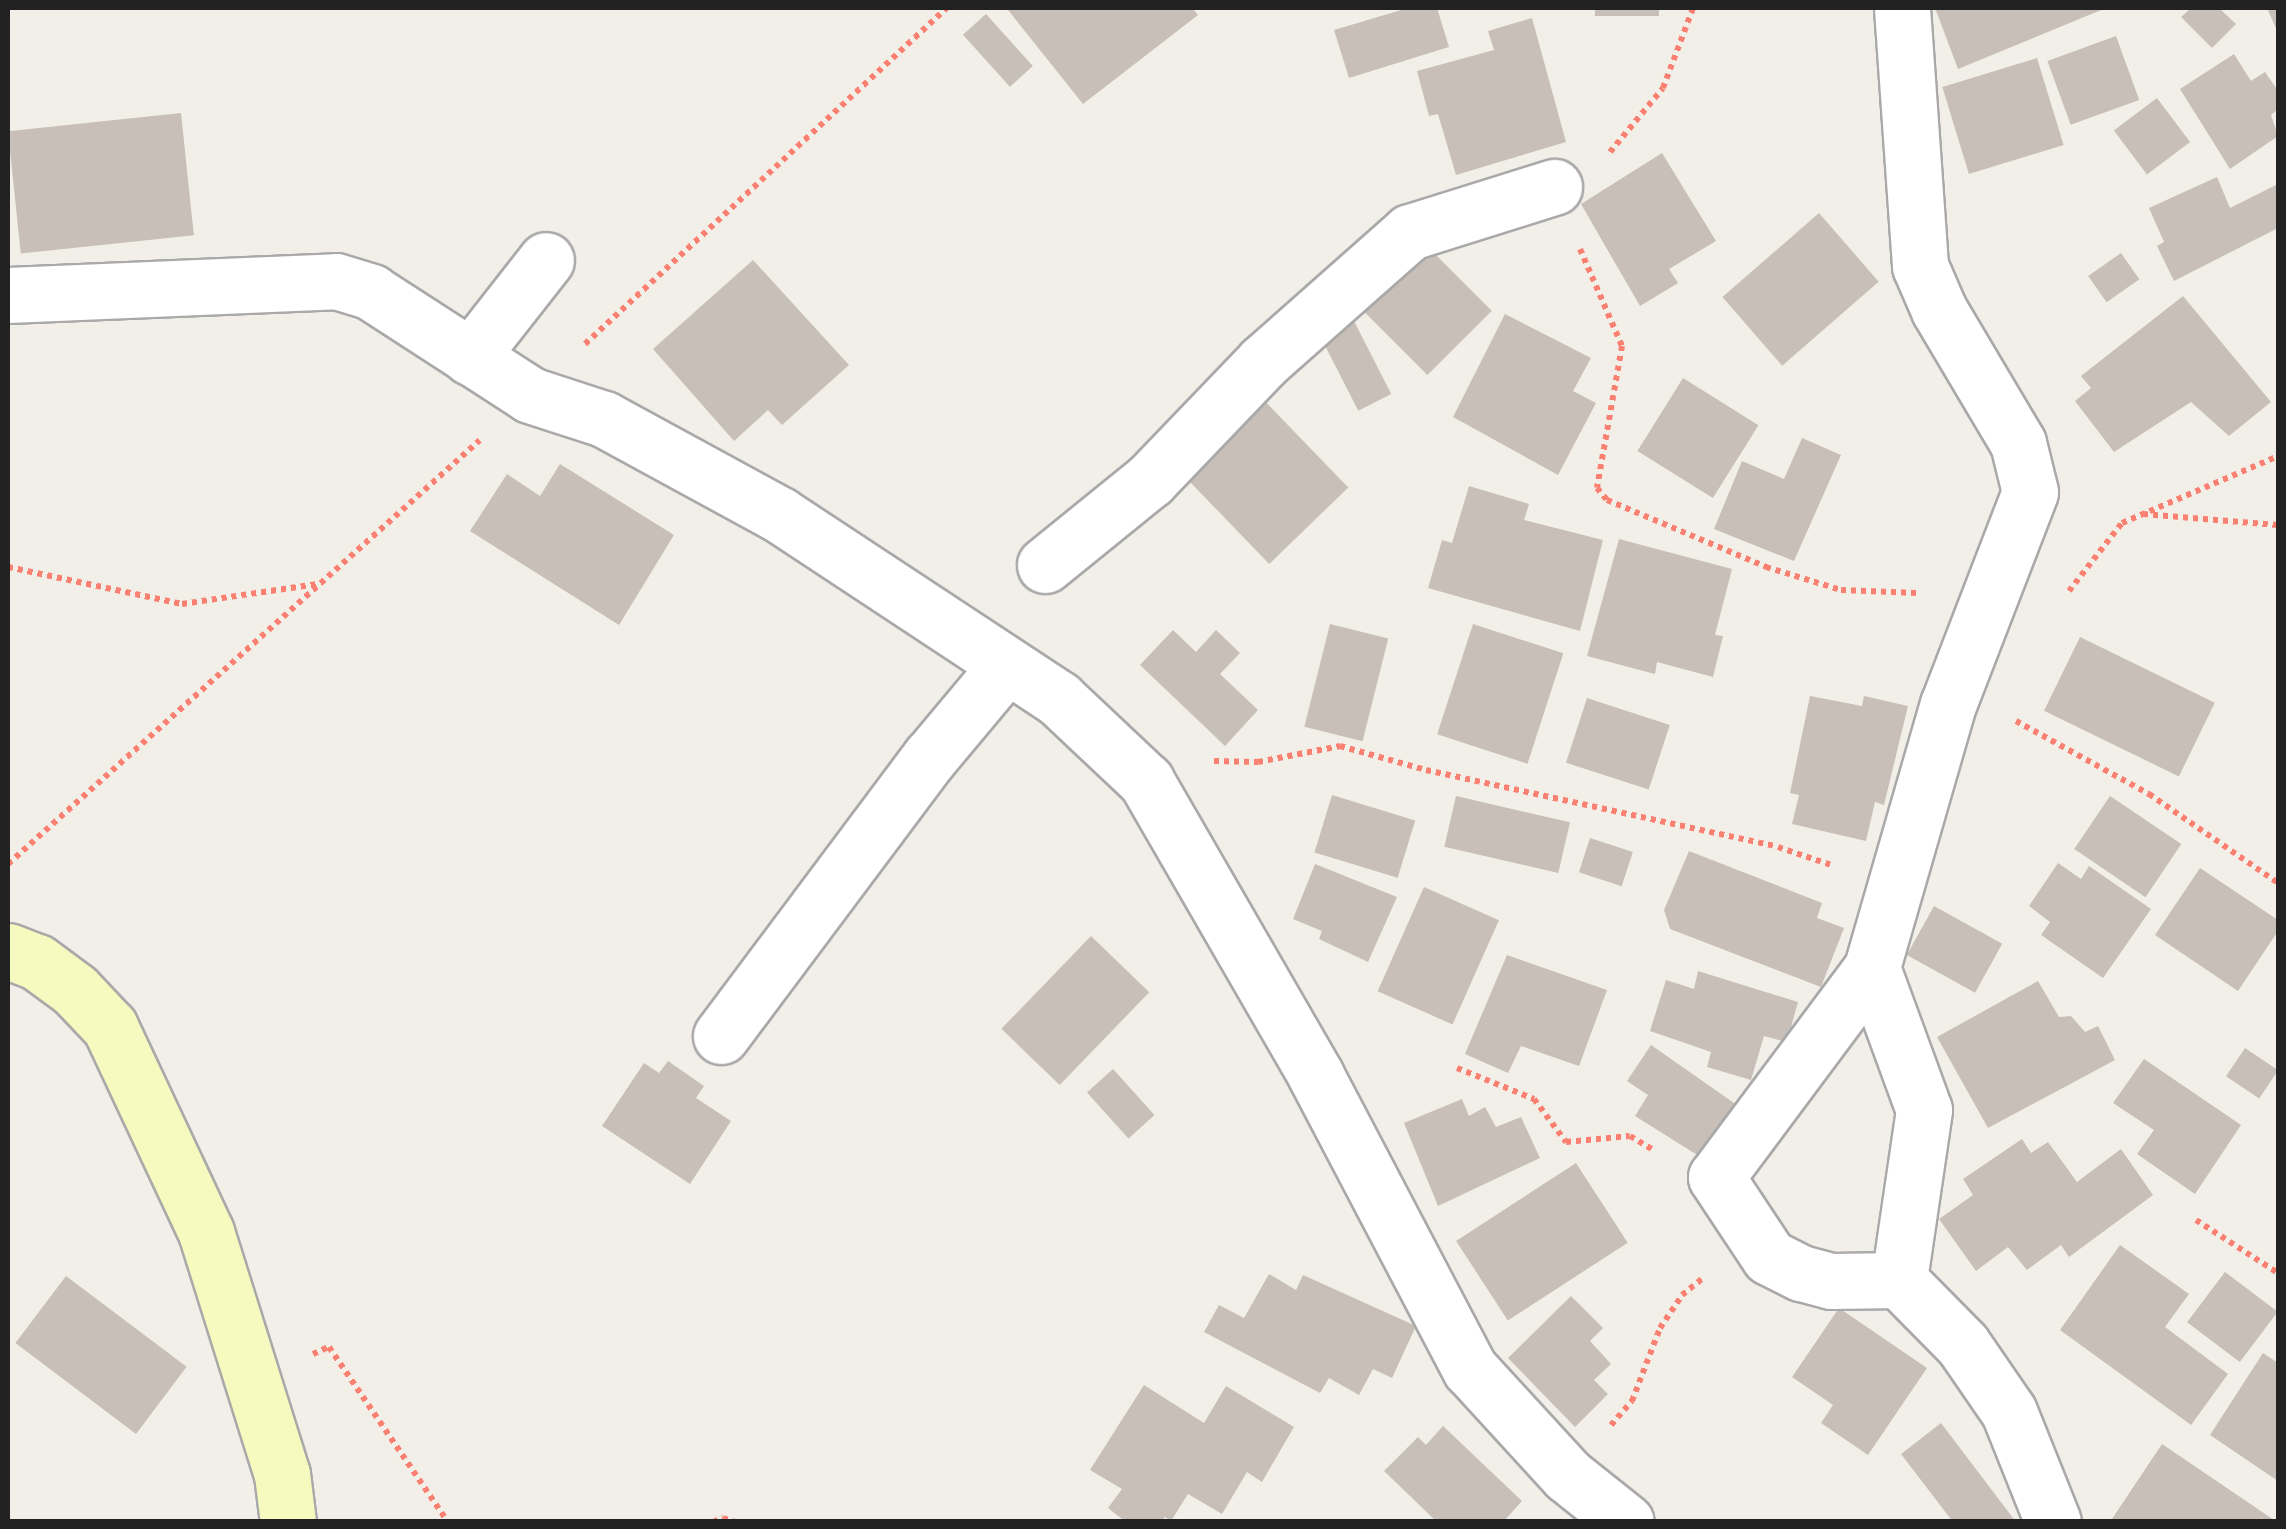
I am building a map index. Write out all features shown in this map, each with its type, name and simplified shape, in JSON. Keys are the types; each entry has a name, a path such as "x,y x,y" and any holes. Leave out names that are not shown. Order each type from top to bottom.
{"street":[{"path":"1902,8 1920,266 1939,310 1990,390 2028,470 2030,492 1986,615 1948,704 1872,968 1716,1177 1769,1257 1801,1273 1831,1281 1899,1280 1963,1345 2009,1412 2053,1522"},
{"path":"1045,565 1150,480 1263,362 1410,232 1554,187"},
{"path":"470,357 546,260"},
{"path":"8,295 336,281 371,292 530,395 604,419 780,515 1059,699 1146,781 1316,1076 1470,1369 1566,1476 1626,1522"},
{"path":"721,1036 930,757 1006,666"},
{"path":"8,950 37,962 75,990 110,1027 206,1232 282,1474 288,1522"},
{"path":"1872,968 1924,1110 1899,1280"}],"path":[{"path":"1692,8 1663,88 1610,152 1554,187 1622,346 1597,488 1607,500 1766,566 1840,590 1926,593 1986,615"},
{"path":"2064,598 2122,523 2278,456"},
{"path":"2142,514 2278,525"},
{"path":"8,566 182,604 320,584"},
{"path":"1948,704 1982,702 2149,794 2278,883"},
{"path":"1206,757 1218,763 1258,762 1340,746 1445,775 1778,847 1895,886"},
{"path":"1456,1068 1534,1098 1566,1142 1630,1136 1684,1168 1716,1177"},
{"path":"2196,1220 2278,1273"},
{"path":"1566,1476 1632,1401 1660,1328 1682,1296 1714,1269 1762,1246"},
{"path":"252,1380 329,1347 448,1522"},
{"path":"713,1522 734,1522"}],"building":[{"path":"1192,8 1198,15 1083,104 1008,10"},
{"path":"1408,8 1437,8 1449,47 1349,78 1334,30"},
{"path":"1595,8 1659,8 1659,16 1595,16"},
{"path":"1935,8 2106,8 1958,69"},
{"path":"2191,8 2219,8 2236,24 2212,48 2181,17"},
{"path":"2267,8 2278,8 2278,33"},
{"path":"986,14 1033,66 1010,87 963,35"},
{"path":"1532,18 1566,142 1456,175 1438,114 1429,116 1417,71 1494,50 1488,31"},
{"path":"2116,36 2139,100 2071,125 2047,61"},
{"path":"2234,54 2251,81 2265,72 2278,91 2278,109 2271,115 2278,136 2230,169 2180,89"},
{"path":"2037,58 2064,145 1969,174 1942,87"},
{"path":"2157,98 2190,142 2147,174 2114,130"},
{"path":"181,113 194,235 21,254 8,131"},
{"path":"1662,153 1716,241 1669,269 1678,283 1640,306 1581,204"},
{"path":"2217,177 2230,208 2278,184 2278,228 2174,281 2157,246 2164,242 2149,208"},
{"path":"1819,213 1879,282 1782,366 1722,297"},
{"path":"1426,245 1492,311 1427,375 1362,309"},
{"path":"2121,253 2139,279 2107,302 2088,276"},
{"path":"753,260 849,365 782,425 768,410 734,441 653,349"},
{"path":"2183,296 2271,402 2229,436 2191,402 2114,452 2075,401 2091,388 2081,376"},
{"path":"1505,314 1591,358 1573,391 1596,403 1558,475 1453,417"},
{"path":"1354,321 1391,394 1358,411 1321,338"},
{"path":"1683,378 1758,425 1713,498 1637,451"},
{"path":"1258,394 1348,488 1269,564 1179,470"},
{"path":"1802,438 1841,455 1794,561 1714,529 1742,461 1784,479"},
{"path":"560,464 674,535 619,625 470,531 507,474 540,496"},
{"path":"1469,486 1529,504 1524,520 1603,540 1580,631 1428,588 1442,540 1452,543"},
{"path":"1619,539 1732,569 1715,635 1723,636 1713,677 1657,662 1655,674 1587,656"},
{"path":"1330,624 1388,639 1363,741 1304,727"},
{"path":"1473,624 1563,653 1528,764 1437,734"},
{"path":"1173,630 1196,652 1216,630 1240,653 1220,674 1258,710 1225,746 1140,665"},
{"path":"2080,637 2215,703 2179,776 2044,711"},
{"path":"1810,696 1862,706 1864,696 1908,706 1884,805 1875,802 1866,841 1792,824 1799,795 1790,793"},
{"path":"1587,698 1670,725 1649,790 1566,763"},
{"path":"1332,795 1415,820 1398,878 1314,852"},
{"path":"1456,796 1570,822 1558,873 1444,847"},
{"path":"2110,796 2181,844 2146,897 2074,849"},
{"path":"1590,838 1633,852 1622,886 1579,872"},
{"path":"1689,851 1822,903 1817,918 1844,928 1821,987 1670,929 1664,910"},
{"path":"2058,863 2081,879 2089,866 2151,909 2103,978 2041,935 2050,922 2029,906"},
{"path":"1315,864 1397,897 1368,962 1319,939 1322,931 1293,919"},
{"path":"2200,868 2278,920 2278,931 2238,991 2155,935"},
{"path":"1424,887 1499,920 1453,1024 1378,991"},
{"path":"1934,906 2002,944 1975,993 1907,955"},
{"path":"1091,936 1149,992 1060,1085 1001,1029"},
{"path":"1507,955 1607,990 1579,1066 1521,1046 1508,1073 1465,1054"},
{"path":"1698,971 1798,1002 1787,1042 1764,1036 1751,1080 1707,1067 1711,1052 1650,1031 1666,980 1694,989"},
{"path":"2038,981 2059,1017 2071,1016 2085,1032 2098,1026 2115,1060 1988,1128 1937,1037"},
{"path":"1651,1045 1744,1110 1710,1163 1635,1116 1648,1095 1627,1081"},
{"path":"2245,1048 2278,1070 2259,1099 2226,1076"},
{"path":"2144,1059 2241,1125 2195,1194 2137,1154 2154,1130 2113,1103"},
{"path":"668,1061 704,1086 696,1098 731,1121 690,1184 602,1126 644,1063 659,1073"},
{"path":"1113,1069 1154,1115 1128,1138 1087,1092"},
{"path":"1462,1099 1469,1116 1485,1107 1496,1127 1521,1117 1540,1158 1438,1206 1404,1123"},
{"path":"2022,1139 2031,1153 2048,1142 2077,1182 2121,1149 2153,1195 2069,1257 2061,1245 2027,1270 2008,1247 1976,1271 1939,1219 1973,1195 1963,1179"},
{"path":"1576,1163 1628,1243 1508,1321 1456,1241"},
{"path":"2120,1245 2189,1294 2165,1327 2228,1374 2191,1425 2060,1330"},
{"path":"2225,1272 2278,1312 2240,1362 2187,1322"},
{"path":"1269,1274 1296,1290 1303,1275 1416,1326 1392,1378 1373,1369 1359,1395 1329,1378 1320,1393 1204,1332 1219,1305 1244,1318"},
{"path":"66,1276 187,1367 136,1434 15,1343"},
{"path":"1571,1296 1603,1328 1590,1341 1611,1364 1594,1380 1608,1394 1575,1427 1508,1358"},
{"path":"1839,1308 1927,1368 1868,1455 1821,1423 1833,1405 1792,1377"},
{"path":"2263,1353 2278,1363 2278,1481 2210,1435"},
{"path":"1144,1385 1204,1423 1226,1386 1294,1427 1262,1482 1247,1472 1222,1514 1188,1494 1171,1521 1165,1517 1161,1522 1126,1522 1108,1508 1122,1489 1090,1470"},
{"path":"1941,1423 2016,1522 1953,1522 1901,1454"},
{"path":"1443,1426 1522,1501 1503,1522 1437,1522 1384,1471 1418,1437 1426,1445"},
{"path":"2162,1444 2277,1522 2110,1522"}]}
